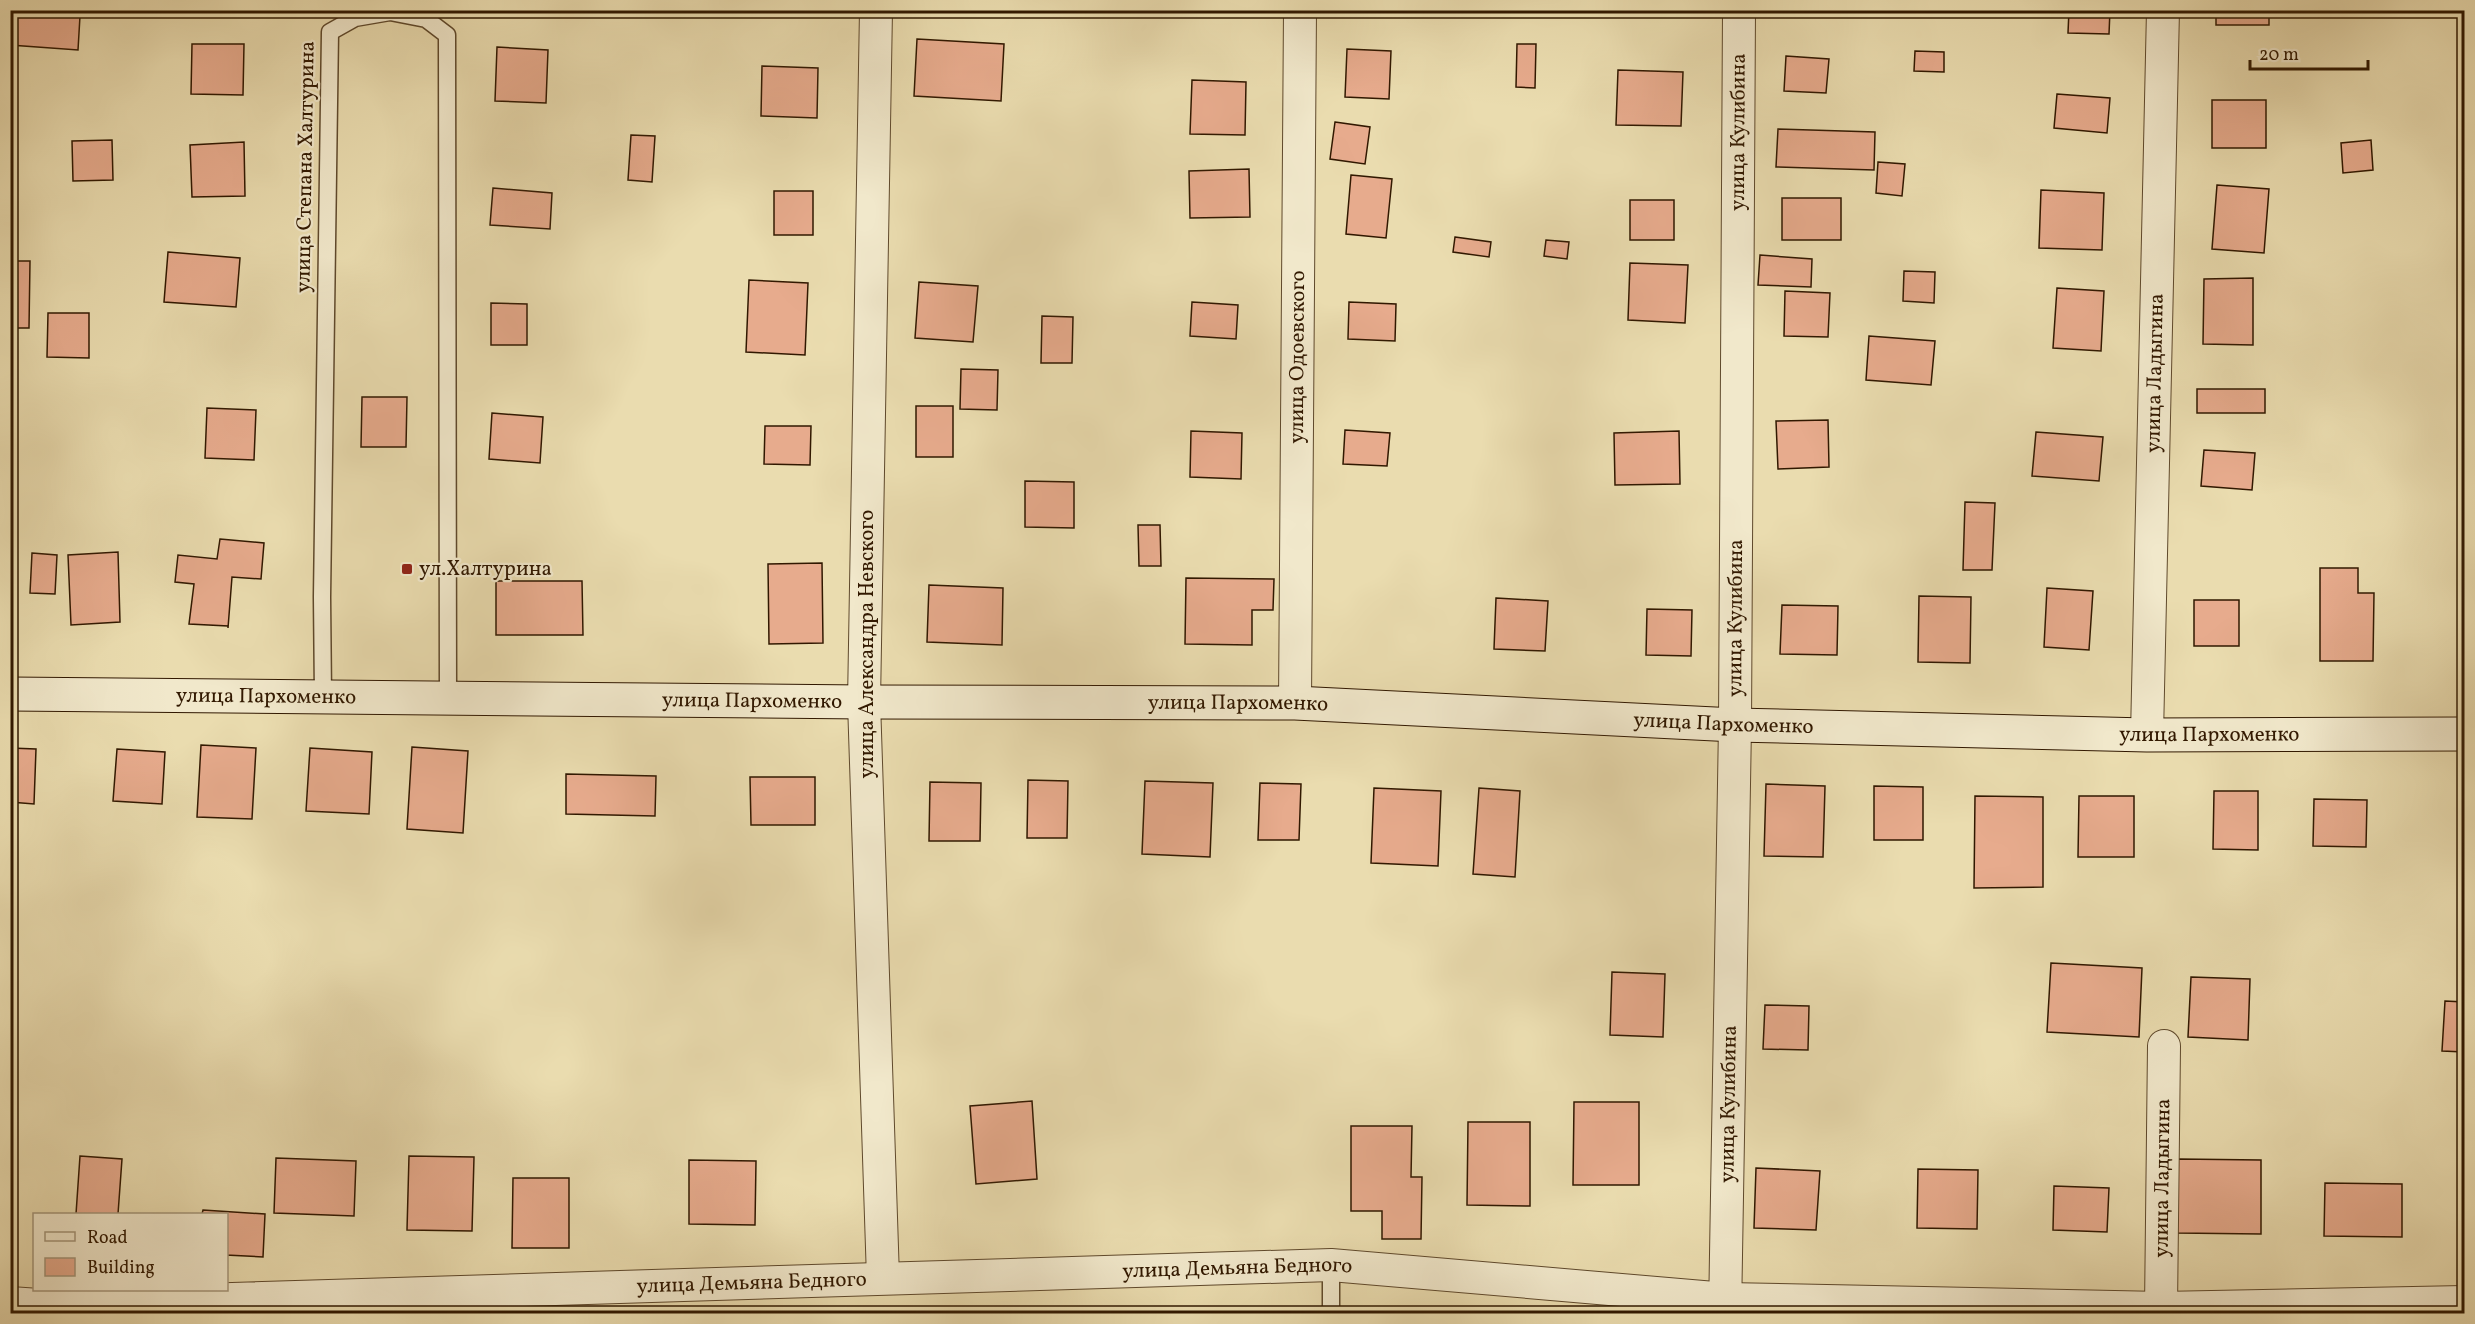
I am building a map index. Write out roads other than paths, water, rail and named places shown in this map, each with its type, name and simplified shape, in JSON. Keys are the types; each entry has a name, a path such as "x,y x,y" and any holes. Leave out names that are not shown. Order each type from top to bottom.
{"street":[{"name":"улица Александра Невского","path":"876,10 864,702 883,1278"},
{"name":"улица Одоевского","path":"1295,703 1300,10"},
{"name":"улица Кулибина","path":"1726,1306 1735,725 1739,10"},
{"name":"улица Ладыгина","path":"2147,735 2163,10"},
{"name":"улица Пархоменко","path":"10,694 864,702 1295,703 1735,725 2147,735 2464,734"},
{"name":"улица Ладыгина","path":"2161,1308 2164,1046"},
{"name":"улица Демьяна Бедного","path":"10,1303 39,1305 1331,1265 1552,1282 1726,1306 2161,1308 2464,1302"}],"lane":[{"name":"улица Степана Халтурина","path":"323,697 322,597 330,32 355,18 390,12 426,20 447,35 448,698"},
{"path":"1330,1314 1331,1265"}],"place":[{"name":"ул.Халтурина","path":"407,569"}]}
